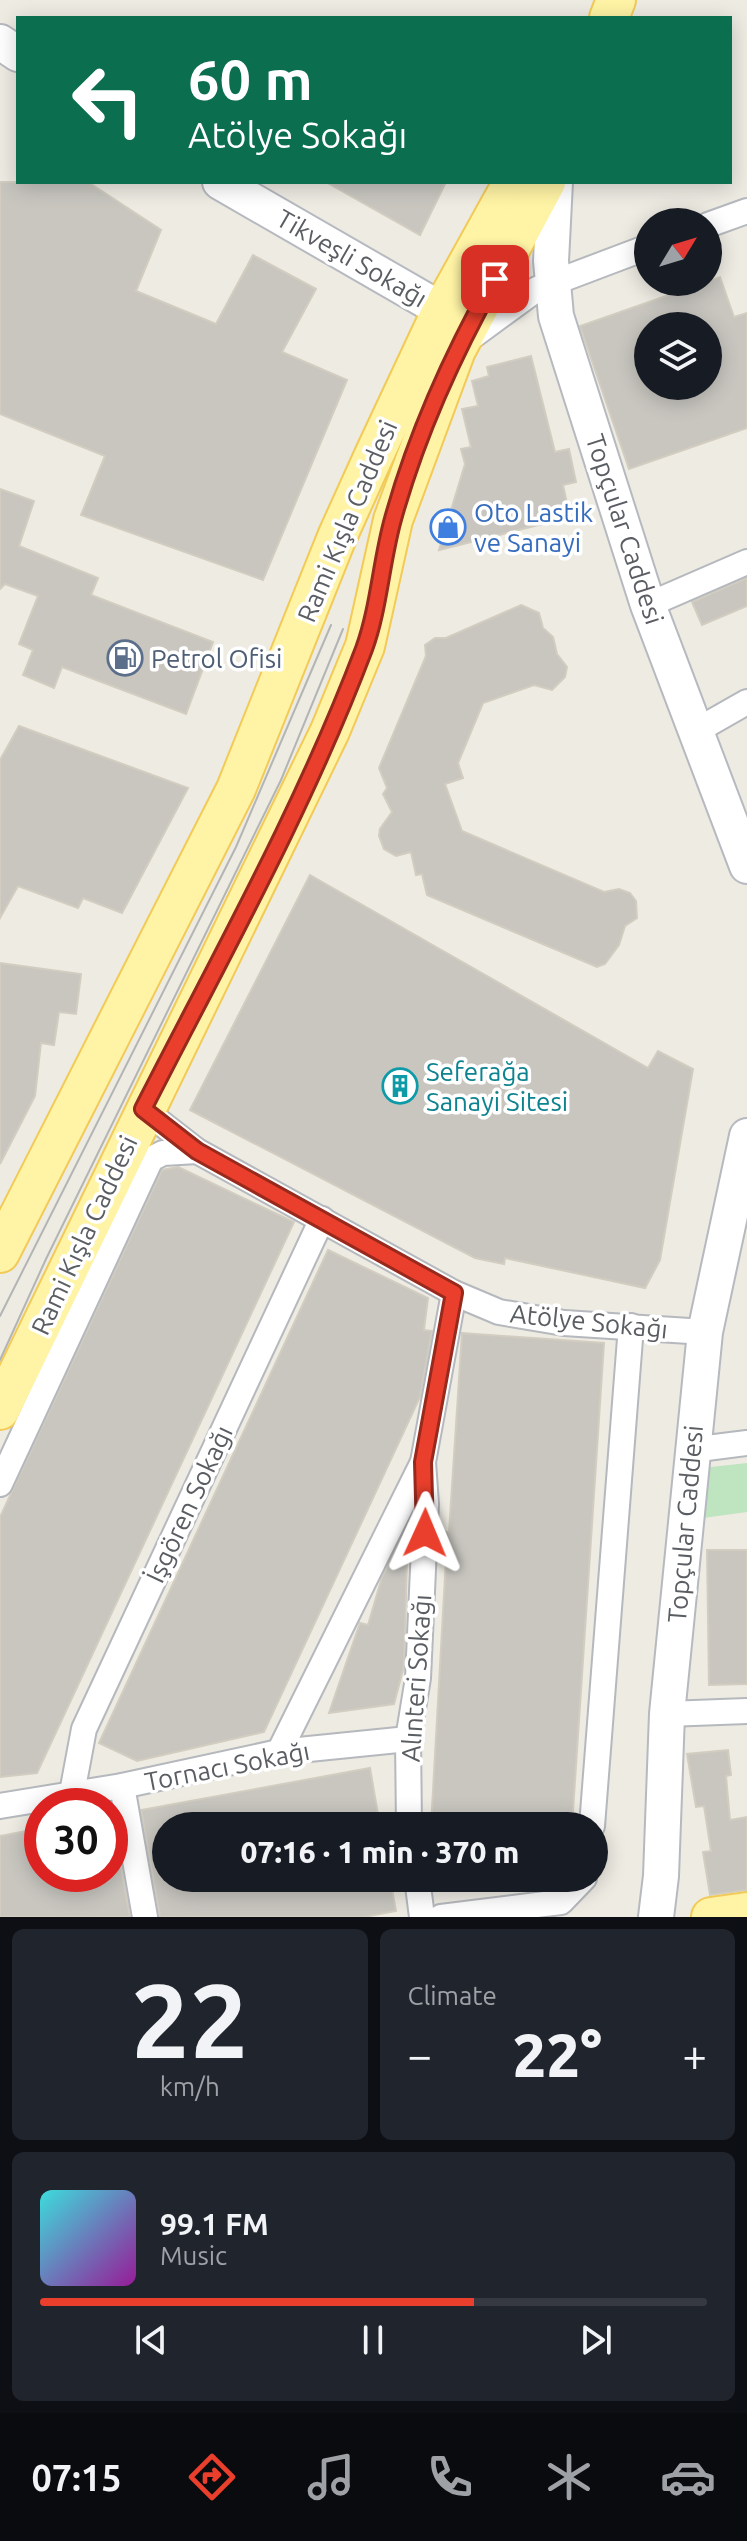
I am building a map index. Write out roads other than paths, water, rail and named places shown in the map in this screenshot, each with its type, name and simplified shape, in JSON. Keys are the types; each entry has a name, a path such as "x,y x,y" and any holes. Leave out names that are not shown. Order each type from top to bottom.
{"main road":[{"name":"Rami Kışla Caddesi","path":"0,1253 236,789 337,537 442,310 512,184"},
{"name":"Rami Kışla Caddesi","path":"0,1410 143,1109 274,851 359,661 375,609 393,520 456,350 545,184"},
{"path":"711,1917 747,1912"}],"street":[{"name":"Tikveşli Sokağı","path":"223,184 442,310"},
{"name":"Topçular Caddesi","path":"555,184 552,282 556,316 648,605 747,866"},
{"path":"722,220 747,211"},
{"path":"456,350 496,316 552,282 634,252"},
{"path":"648,605 747,562"},
{"path":"696,731 747,702"},
{"name":"Atölye Sokağı","path":"143,1109 197,1151 454,1293 499,1312 564,1323 705,1332"},
{"path":"0,1484 151,1159 163,1153 197,1151"},
{"name":"Topçular Caddesi","path":"656,1917 661,1876 667,1714 691,1450 705,1332 746,1154"},
{"name":"İşgören Sokağı","path":"73,1788 84,1729 322,1219"},
{"name":"Alınteri Sokağı","path":"409,1812 408,1739 418,1678 426,1504 423,1462 454,1293"},
{"path":"593,1812 631,1326"},
{"path":"691,1450 747,1443"},
{"path":"279,1752 423,1462"},
{"path":"667,1714 747,1711"},
{"name":"Tornacı Sokağı","path":"108,1788 279,1752 408,1739"},
{"path":"122,1786 145,1917"},
{"name":"Tornacı Sokağı","path":"0,1806 24,1802"},
{"path":"419,1892 422,1917"},
{"path":"441,1917 561,1902 571,1892"}],"tram line":[{"path":"0,1316 236,847 331,625"},
{"path":"0,1360 46,1259 281,780 343,629"}],"place":[{"name":"Oto Lastik ve Sanayi","path":"448,527"},
{"name":"Petrol Ofisi","path":"125,658"},
{"name":"Seferağa Sanayi Sitesi","path":"400,1086"}]}
